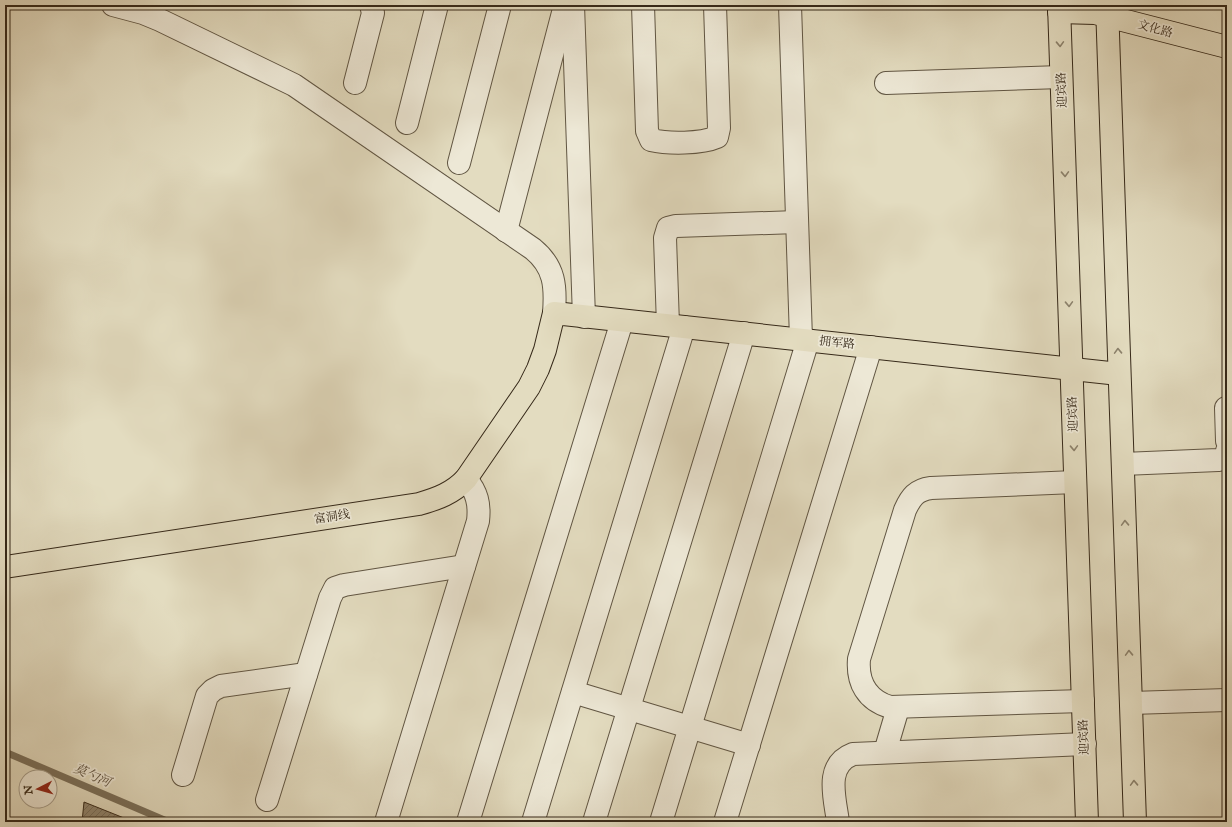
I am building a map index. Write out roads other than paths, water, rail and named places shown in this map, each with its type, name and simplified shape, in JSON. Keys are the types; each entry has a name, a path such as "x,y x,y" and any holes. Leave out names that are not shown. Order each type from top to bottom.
{"main road":[{"name":"文化路","path":"1059,8 1083,12 1107,10 1227,47"},
{"name":"迎宾路","path":"1059,8 1087,822"},
{"path":"1107,10 1135,822"},
{"name":"拥军路","path":"554,313 1119,374"},
{"name":"富洞线","path":"5,567 419,504 450,492 466,479 529,387 545,350 554,313"}],"street":[{"path":"113,5 143,13 160,20 294,86 506,231 544,258 551,271 554,285 554,313"},
{"path":"355,83 373,13 371,5"},
{"path":"407,123 437,5"},
{"path":"459,163 500,5"},
{"path":"506,231 564,5"},
{"path":"573,5 584,316"},
{"path":"643,5 647,131 651,140 660,142 709,141 717,137 719,128 715,5"},
{"path":"661,822 805,340 797,222 790,5"},
{"path":"886,83 1061,77"},
{"path":"533,822 572,692 676,326 665,238 668,228 676,226 797,222"},
{"path":"468,822 622,321"},
{"path":"594,822 744,334"},
{"path":"725,822 871,347"},
{"path":"1226,408 1227,441"},
{"path":"1123,464 1218,460 1226,458 1227,452"},
{"path":"386,822 478,520 478,498 473,487 466,479"},
{"path":"1075,482 931,488 922,489 915,493 905,510 859,659 858,668 859,677 868,694 882,704 898,708 1083,701"},
{"path":"267,800 331,593 335,588 344,585 464,566"},
{"path":"183,775 207,696 213,690 221,686 306,674"},
{"path":"572,692 749,746"},
{"path":"1131,703 1227,700"},
{"path":"885,752 898,708"},
{"path":"838,822 833,776 840,762 853,754 1084,744"}],"waterway":[{"name":"莫勺河","path":"5,752 169,822"}]}
